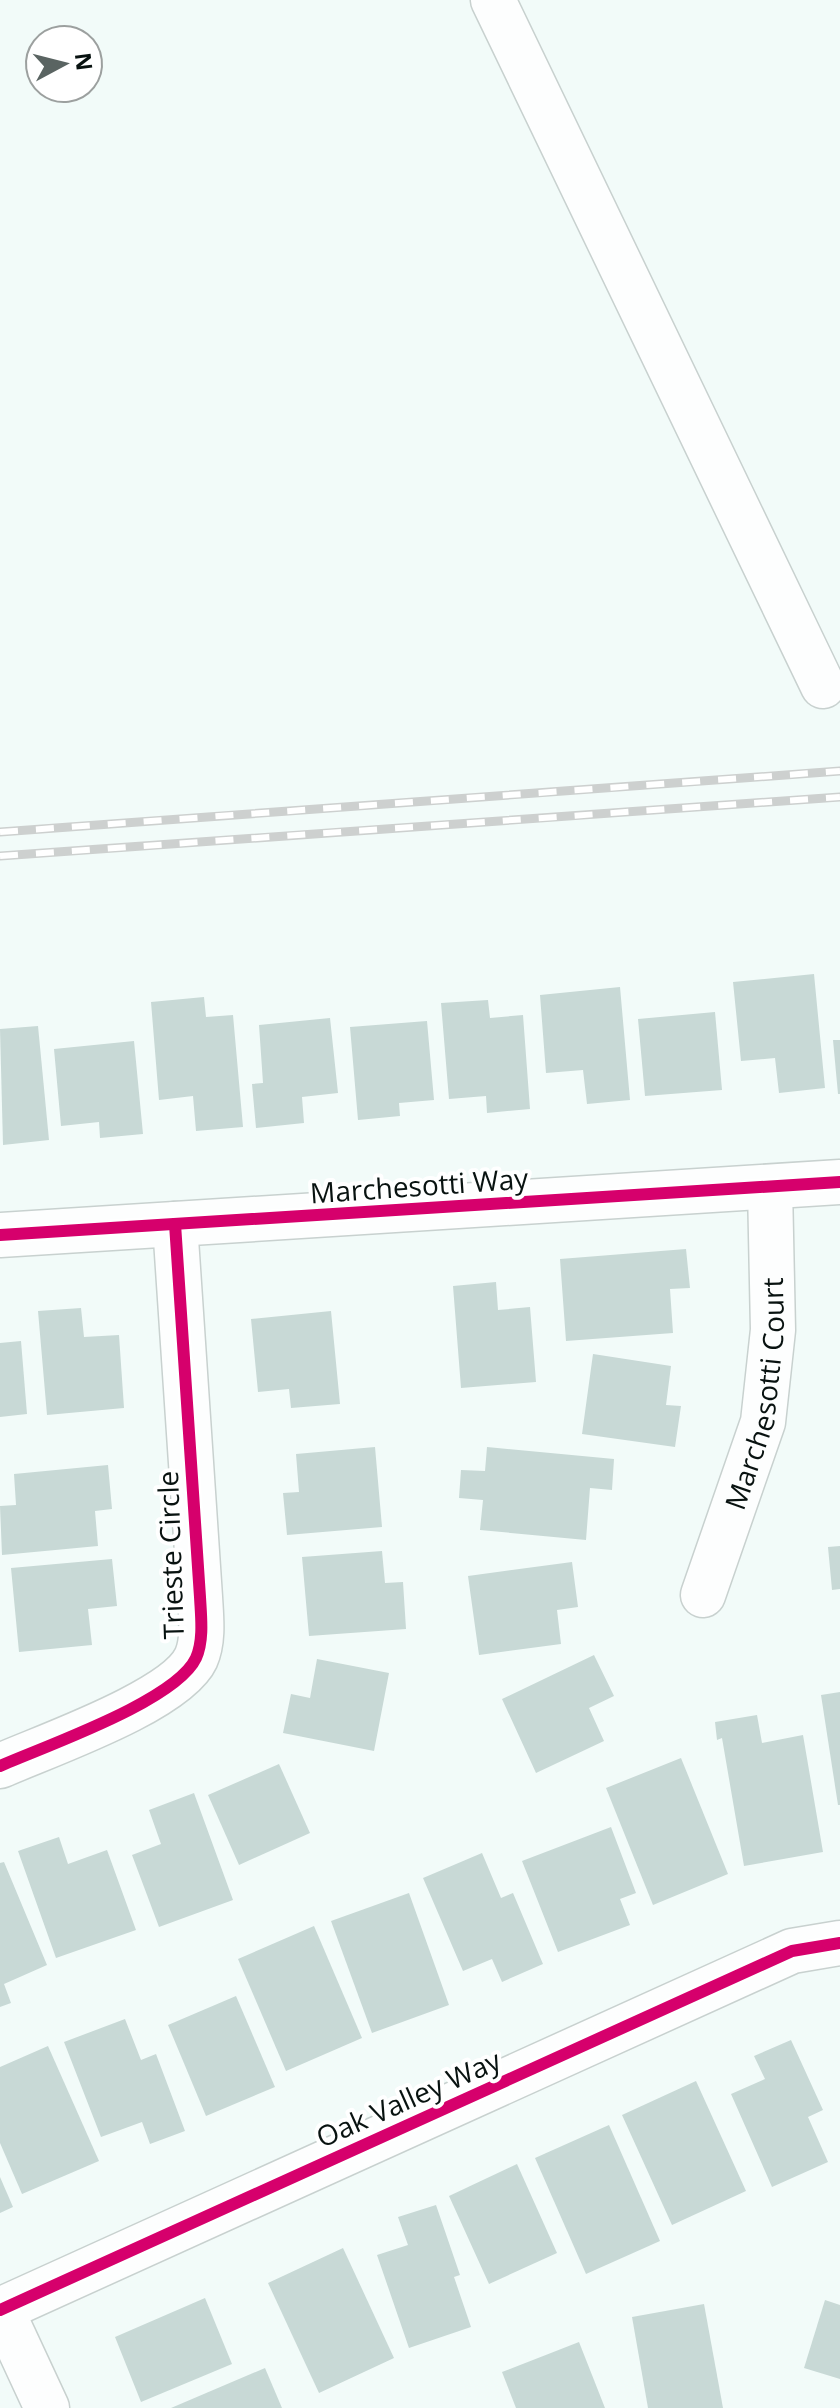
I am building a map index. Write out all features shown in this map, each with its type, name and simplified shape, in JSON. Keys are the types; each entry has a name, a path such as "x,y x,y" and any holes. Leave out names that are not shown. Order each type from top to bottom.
{"street":[{"path":"493,0 823,686"},
{"name":"Marchesotti Way","path":"0,1235 840,1182"},
{"name":"Marchesotti Court","path":"703,1595 763,1422 773,1330 770,1187"},
{"name":"Trieste Circle","path":"0,1766 150,1700 176,1682 196,1658 201,1627 200,1597 175,1224"},
{"name":"Oak Valley Way","path":"0,2310 792,1951 840,1943"},
{"path":"0,2310 47,2408"}],"building":[{"path":"814,974 825,1088 779,1093 775,1058 741,1061 733,982"},
{"path":"620,987 630,1100 587,1104 583,1070 546,1073 540,995"},
{"path":"204,997 206,1017 233,1015 243,1127 196,1131 193,1096 159,1100 151,1002"},
{"path":"488,1000 490,1018 523,1015 530,1109 487,1113 486,1096 449,1099 441,1003"},
{"path":"715,1012 722,1090 645,1096 638,1019"},
{"path":"330,1018 338,1093 302,1097 304,1123 256,1128 252,1084 263,1083 259,1025"},
{"path":"427,1021 434,1100 399,1103 400,1116 358,1120 350,1027"},
{"path":"38,1026 49,1140 3,1145 0,1029"},
{"path":"833,1040 840,1040 840,1094 838,1094"},
{"path":"134,1041 143,1134 100,1138 99,1122 61,1126 54,1049"},
{"path":"686,1249 690,1288 670,1289 673,1333 566,1341 560,1259"},
{"path":"496,1282 498,1310 530,1307 536,1382 461,1388 453,1286"},
{"path":"81,1308 84,1337 119,1335 124,1408 47,1415 38,1311"},
{"path":"331,1311 340,1404 291,1408 289,1389 258,1392 251,1319"},
{"path":"21,1341 27,1414 0,1417 0,1343"},
{"path":"593,1354 671,1366 666,1405 681,1406 675,1447 582,1434"},
{"path":"375,1447 382,1527 287,1535 283,1493 299,1492 296,1454"},
{"path":"487,1447 614,1459 612,1490 590,1488 586,1540 480,1530 483,1500 459,1498 461,1470 485,1471"},
{"path":"108,1465 112,1509 95,1511 98,1546 2,1555 0,1506 16,1505 14,1474"},
{"path":"840,1546 840,1589 832,1590 828,1547"},
{"path":"382,1551 385,1583 403,1582 406,1629 309,1636 302,1557"},
{"path":"112,1559 117,1606 88,1609 92,1645 19,1652 11,1568"},
{"path":"572,1562 578,1607 557,1610 561,1644 479,1655 468,1576"},
{"path":"594,1655 614,1696 589,1708 604,1741 536,1773 502,1699"},
{"path":"317,1659 389,1673 374,1751 283,1733 291,1694 310,1698"},
{"path":"840,1692 840,1805 838,1805 821,1695"},
{"path":"757,1715 762,1743 803,1735 823,1852 744,1866 722,1738 717,1740 715,1722"},
{"path":"681,1758 728,1874 653,1905 606,1788"},
{"path":"279,1764 310,1833 239,1865 208,1795"},
{"path":"194,1793 233,1900 159,1927 132,1855 161,1844 149,1810"},
{"path":"611,1827 636,1893 620,1899 630,1925 558,1952 522,1861"},
{"path":"59,1837 68,1864 107,1850 136,1930 56,1958 18,1851"},
{"path":"482,1853 501,1898 513,1893 543,1964 502,1982 492,1959 463,1971 423,1878"},
{"path":"4,1862 47,1965 4,1984 11,2003 0,2007 0,1863"},
{"path":"409,1893 449,2005 372,2033 331,1921"},
{"path":"314,1926 362,2038 286,2071 238,1959"},
{"path":"236,1996 275,2087 206,2116 168,2025"},
{"path":"125,2019 141,2060 156,2054 185,2131 150,2144 142,2122 101,2137 64,2042"},
{"path":"791,2040 823,2110 808,2117 828,2162 772,2187 731,2094 765,2079 754,2056"},
{"path":"48,2046 99,2161 22,2194 0,2143 0,2067"},
{"path":"696,2081 746,2191 672,2225 622,2115"},
{"path":"609,2125 660,2241 586,2274 535,2158"},
{"path":"517,2164 557,2253 489,2284 449,2196"},
{"path":"0,2177 13,2207 0,2213"},
{"path":"436,2205 460,2275 454,2277 471,2327 409,2348 377,2255 408,2245 398,2217"},
{"path":"343,2248 394,2358 319,2393 268,2283"},
{"path":"205,2298 232,2364 141,2402 115,2337"},
{"path":"825,2300 840,2305 840,2379 804,2368"},
{"path":"704,2304 723,2408 648,2408 632,2317"},
{"path":"579,2342 605,2408 516,2408 502,2372"},
{"path":"265,2368 282,2408 171,2408"}],"railway":[{"path":"0,832 840,771"},
{"path":"0,856 840,797"}],"cycle path":[{"path":"0,1235 840,1182"},
{"path":"0,1766 137,1706 184,1674 199,1651 201,1612 175,1224"},
{"path":"0,2310 792,1951 840,1943"}]}
